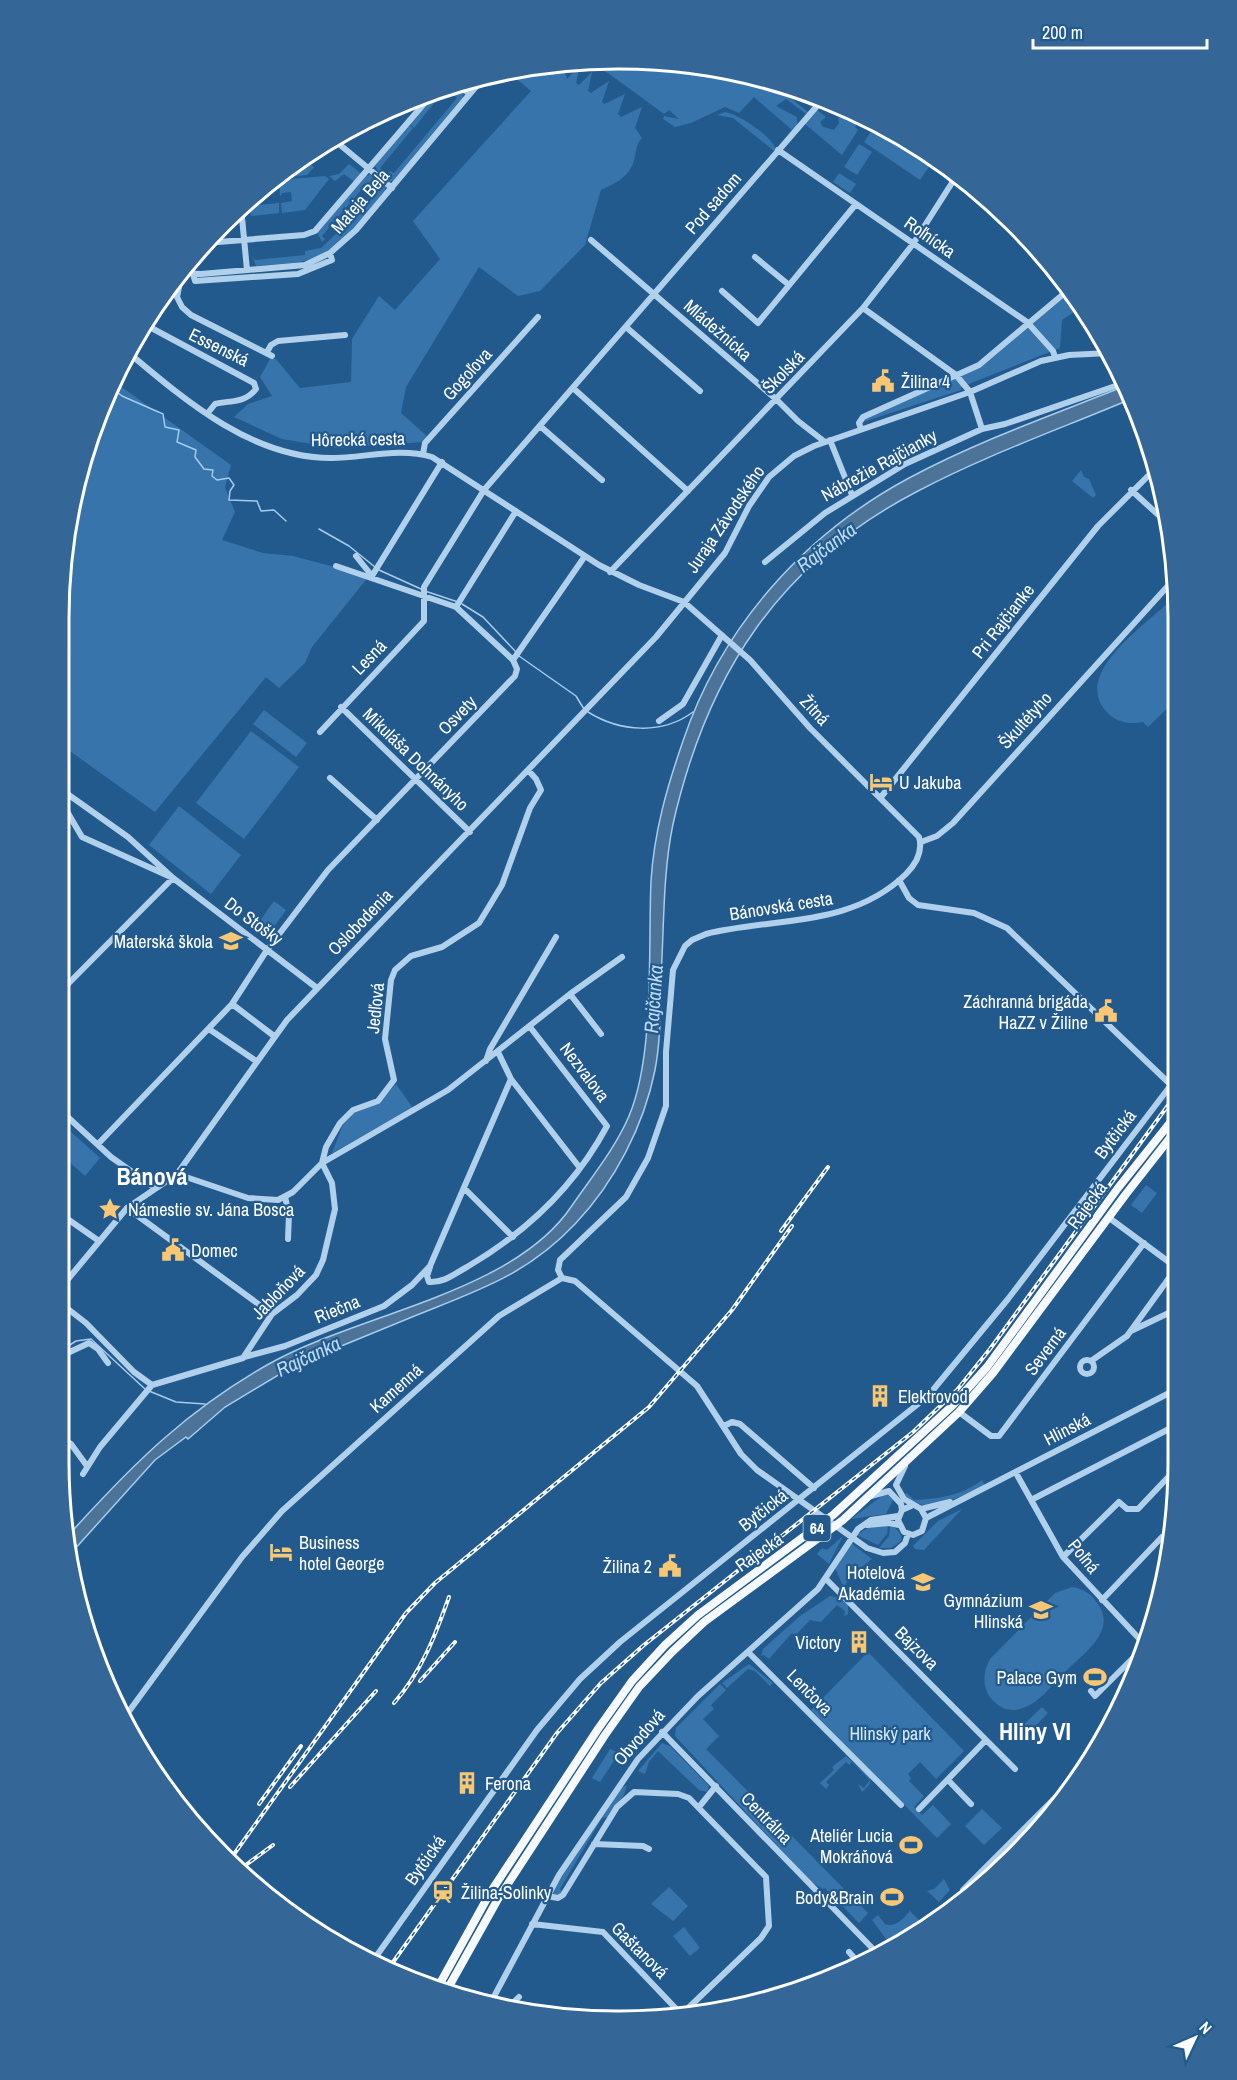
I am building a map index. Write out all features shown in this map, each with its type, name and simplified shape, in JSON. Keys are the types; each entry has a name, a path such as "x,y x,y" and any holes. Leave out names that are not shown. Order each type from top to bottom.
{"main road":[{"name":"Rajecká","path":"441,1982 490,1893 632,1681 690,1622 833,1515 952,1407 987,1367 1118,1188 1168,1125"},
{"name":"Rajecká","path":"450,1984 498,1899 639,1687 704,1622 807,1548 867,1497 959,1412 993,1373 1168,1141"}],"street":[{"name":"Mateja Bela","path":"193,274 247,270 263,272 305,265 330,253 356,230 475,88"},
{"path":"466,91 470,94"},
{"path":"218,242 312,233 321,227 423,105"},
{"name":"Pod sadom","path":"423,592 484,490 817,106"},
{"path":"340,145 392,188"},
{"name":"Roľnícka","path":"778,150 1027,322 1053,351 1055,357"},
{"name":"Školská","path":"610,572 863,308 913,244 952,182"},
{"path":"722,291 758,323 856,204"},
{"path":"242,218 247,270"},
{"name":"Mládežnícka","path":"591,240 777,400 798,421 827,441"},
{"path":"755,257 789,285"},
{"path":"193,274 195,281 263,272"},
{"path":"177,292 179,303 186,312 270,354 271,345 278,341 345,335"},
{"name":"Juraja Závodského","path":"861,429 859,423 863,417 979,365 1027,322 1062,295"},
{"path":"863,308 956,375 970,392 982,429"},
{"name":"Gogoľova","path":"423,454 425,443 538,317"},
{"path":"626,327 700,391"},
{"name":"Essenská","path":"151,330 254,383 254,392 242,400 215,404 207,414"},
{"name":"Juraja Závodského","path":"585,711 656,637 725,553 749,506 769,477 794,456 827,441 970,392 1055,357 1099,354"},
{"name":"Hôrecká cesta","path":"135,358 207,414 251,438 306,456 330,458 401,452 423,454 442,462 610,572 684,602"},
{"name":"Nábrežie Rajčianky","path":"765,562 825,513 905,464 982,429 1005,424 1116,386"},
{"path":"573,388 688,491"},
{"path":"540,426 602,480"},
{"path":"827,441 852,495"},
{"path":"375,571 442,462"},
{"name":"Pri Rajčianke","path":"881,797 1098,526 1149,475"},
{"path":"1131,490 1158,514"},
{"path":"458,604 516,511"},
{"path":"356,556 375,571 458,604 478,630 516,656 585,556"},
{"path":"336,566 375,571"},
{"name":"Škultétyho","path":"921,842 937,836 953,823 1167,587"},
{"name":"Lesná","path":"320,732 424,621 426,608 423,592"},
{"name":"Žitná","path":"684,602 745,656 810,728 914,829 921,842"},
{"path":"659,721 683,704 724,636"},
{"name":"Osvety","path":"98,1144 232,1004 267,950 322,877 515,676 516,656"},
{"name":"Mikuláša Dohnányho","path":"341,707 470,832"},
{"name":"Oslobodenia","path":"177,1174 274,1036 317,988 585,711"},
{"name":"Jedľová","path":"285,1197 322,1163 326,1147 340,1123 353,1110 378,1101 394,1080 385,1039 391,980 395,970 411,956 442,947 479,923 495,899 530,808 542,790 528,770"},
{"path":"330,778 376,820"},
{"name":"Do Stošky","path":"69,795 128,837 173,878 317,988"},
{"name":"Do Stošky","path":"69,815 82,837 173,878"},
{"path":"899,880 918,857 921,842"},
{"path":"69,983 173,878"},
{"name":"Bytčická","path":"899,880 909,898 918,904 974,913 1007,928 1135,1052 1168,1080"},
{"name":"Bánovská cesta","path":"562,1278 558,1270 560,1260 626,1197 637,1180 657,1136 666,1100 666,1052 673,970 685,946 697,937 716,932 841,912 868,901 899,880"},
{"path":"486,1063 490,1049 556,937"},
{"path":"322,1163 448,1090 486,1063 570,994 622,957"},
{"path":"570,994 602,1034"},
{"path":"232,1004 274,1036"},
{"name":"Nezvalova","path":"530,1027 607,1126 593,1152 580,1168"},
{"path":"209,1029 256,1061"},
{"path":"430,1266 427,1276 429,1282 447,1279 513,1236 530,1224 580,1168 511,1079 498,1052"},
{"name":"Riečna","path":"243,1358 285,1346 384,1306 412,1285 430,1266 511,1079"},
{"name":"Bytčická","path":"377,1955 537,1730 572,1688 620,1642 937,1387 1008,1299 1168,1089"},
{"path":"69,1118 111,1157 155,1188"},
{"name":"Jabloňová","path":"243,1358 272,1314 306,1287 323,1260 335,1209 332,1183 322,1163"},
{"path":"69,1278 127,1208 177,1174 248,1198 267,1201 285,1197 289,1214 288,1239"},
{"path":"464,1188 513,1236"},
{"path":"127,1208 272,1314"},
{"path":"1108,1218 1168,1261"},
{"path":"69,1220 99,1241"},
{"name":"Severná","path":"959,1412 991,1436 999,1436 1003,1433 1144,1243"},
{"path":"562,1278 575,1281 697,1386 747,1460 782,1488 867,1548 884,1554 895,1552 905,1543 909,1534"},
{"name":"Kamenná","path":"129,1711 242,1557 282,1511 499,1316 562,1278"},
{"path":"1091,1361 1116,1345 1130,1331 1168,1280"},
{"path":"1150,1304 1158,1319"},
{"path":"69,1310 86,1323 149,1388"},
{"path":"1130,1331 1168,1314"},
{"path":"69,1352 88,1343 98,1349 108,1363"},
{"path":"82,1474 106,1439 149,1388 243,1358"},
{"name":"Hlinská","path":"926,1518 1168,1394"},
{"path":"724,1426 732,1422 740,1424 814,1488"},
{"path":"1031,1500 1168,1430"},
{"path":"69,1443 87,1466"},
{"path":"909,1459 896,1485 904,1500 911,1506 921,1509 926,1518 922,1531 909,1534"},
{"name":"Poľná","path":"1016,1473 1063,1557 1139,1638"},
{"path":"1063,1557 1119,1502 1127,1509 1138,1509 1168,1478"},
{"path":"867,1497 889,1491 901,1504 898,1525"},
{"name":"Hlinská","path":"921,1509 970,1495"},
{"path":"858,1529 877,1518 900,1513 911,1506"},
{"path":"858,1529 878,1523 898,1525 909,1534"},
{"name":"Obvodová","path":"494,1996 547,1896 622,1779 662,1732 710,1684 809,1599 826,1579 858,1529"},
{"path":"1102,1600 1162,1537"},
{"name":"Bajzova","path":"826,1579 1015,1768"},
{"name":"Lenčova","path":"748,1652 901,1805"},
{"name":"Poľná","path":"1090,1691 1095,1696 1130,1662"},
{"name":"Centrálna","path":"662,1732 872,1949"},
{"path":"919,1809 986,1740"},
{"path":"948,1780 971,1804"},
{"path":"547,1896 558,1898 563,1895 617,1807 634,1792 678,1794 699,1807 716,1786"},
{"name":"Gaštanová","path":"690,2006 760,1938 769,1926 766,1877 699,1807"},
{"path":"968,1885 1022,1834"},
{"path":"594,1844 643,1846 649,1849"},
{"name":"Gaštanová","path":"531,1924 603,1932 676,2008"},
{"path":"849,1953 854,1958"},
{"path":"515,2001 519,1997"}],"green space":[{"path":"601,69 654,70 726,80 788,96 808,112 806,114 786,99 776,106 797,117 797,126 792,130 754,97 739,113 725,107 691,123 675,127 663,119 664,116 679,119 669,110 664,114"},
{"path":"579,70 576,83 579,85 592,72 588,91 591,93 609,81 602,102 604,104 625,94 618,114 621,117 642,107 635,128 642,138 630,170 623,178 601,190 585,245 540,291 518,296 479,267 406,387 401,413 428,437 425,442 336,448 282,439 234,417 248,404 272,396 260,377 270,359 276,359 300,388 351,382 352,339 379,296 395,310 440,259 413,221 531,91 517,79 565,72 567,79 574,71"},
{"path":"464,93 393,181 388,182 385,176 390,171 394,173 457,98 454,95"},
{"path":"436,100 414,128 410,124 427,104"},
{"path":"817,110 826,117 820,122 823,127 834,130 839,123 838,117 833,113 857,124 855,127 858,130 842,155 805,124"},
{"path":"725,112 754,126 768,138 776,149 774,151 733,118 717,115"},
{"path":"409,125 413,128 380,168 383,171 379,173 375,166"},
{"path":"871,131 930,166 920,180 864,142"},
{"path":"859,144 872,152 857,175 844,167"},
{"path":"310,164 314,167 307,175 293,177"},
{"path":"349,164 363,175 356,183 344,174 335,181 329,176 339,174"},
{"path":"839,173 856,184 850,193 833,182"},
{"path":"371,174 374,181 371,185 368,182 322,236 325,239 322,242 317,232 366,176"},
{"path":"325,176 329,179 305,210 282,213 281,203 292,201 291,192 282,193 280,197 279,187 289,179"},
{"path":"381,183 386,187 385,191 351,231 331,248 302,262 256,266 252,256 255,260 305,255 305,251 321,248 338,232 341,235 377,193 374,190"},
{"path":"279,203 279,213 251,216 250,210 256,205"},
{"path":"1064,297 1074,312 1062,320 1060,348 961,387 961,390 863,422 864,419 981,367"},
{"path":"121,386 231,465 225,487 235,512 222,540 263,553 293,556 369,576 312,647 305,663 279,688 266,677 155,812 69,750 69,618 74,547 88,476 98,442"},
{"path":"1081,470 1084,477 1089,479 1096,495 1093,498 1072,481"},
{"path":"1168,603 1168,708 1148,727 1143,722 1127,723 1117,720 1105,710 1098,696 1099,681 1105,666 1130,637"},
{"path":"264,710 307,743 296,757 253,724"},
{"path":"251,731 299,767 244,839 196,803"},
{"path":"179,806 241,855 211,894 149,845"},
{"path":"274,901 286,910 269,934 257,925"},
{"path":"396,1084 413,1108 332,1153 343,1125 354,1112 379,1103"},
{"path":"69,1132 100,1158 85,1176 69,1162"},
{"path":"1146,1185 1157,1193 1142,1213 1131,1205"},
{"path":"982,1480 985,1485 955,1499 932,1505 921,1505 904,1494 907,1493 914,1500 932,1499 959,1493"},
{"path":"886,1493 894,1498 886,1514 851,1519"},
{"path":"962,1509 924,1550 915,1549 913,1546 938,1521"},
{"path":"888,1525 887,1534 878,1545 857,1535 869,1527"},
{"path":"890,1525 900,1533 901,1541 891,1548 879,1548 889,1536"},
{"path":"843,1536 829,1564 817,1554 822,1548 827,1550"},
{"path":"851,1543 872,1559 849,1577 844,1588 835,1568"},
{"path":"1072,1587 1090,1594 1103,1614 1104,1623 1096,1641 1043,1695 1030,1705 1015,1710 999,1706 988,1694 984,1681 990,1659 1055,1593"},
{"path":"830,1596 839,1598 848,1605 848,1614 844,1616 845,1611 837,1605 821,1622 810,1620 795,1636 792,1633 769,1659 764,1655 761,1656 763,1649 800,1616"},
{"name":"Hlinský park","path":"868,1652 964,1751 936,1779 920,1762 908,1774 911,1778 909,1781 924,1796 914,1807 922,1815 933,1805 951,1824 937,1838 811,1710"},
{"path":"749,1664 773,1683 770,1686 755,1671 748,1669 727,1688 722,1683"},
{"path":"720,1684 726,1690 711,1705 714,1709 703,1719 719,1736 706,1749 868,1913 859,1923 825,1888 810,1881 675,1736 676,1728"},
{"path":"1042,1707 1048,1713 1025,1737 1018,1730"},
{"path":"662,1743 670,1746 709,1786 707,1792 699,1790 658,1751 649,1762 645,1774 638,1771"},
{"path":"610,1749 619,1753 600,1782 592,1778"},
{"path":"846,1756 870,1778 870,1780 852,1762 849,1765 846,1762 826,1782 829,1785 826,1789 820,1783 834,1770 832,1767"},
{"path":"870,1780 870,1784 862,1792 858,1784 864,1788"},
{"path":"627,1785 624,1795 608,1817 602,1818 560,1889 563,1892 557,1895 551,1893 621,1788"},
{"path":"982,1809 1002,1828 984,1845 965,1826"},
{"path":"944,1879 950,1890 939,1902 927,1891 934,1889"},
{"path":"669,1887 688,1906 673,1921 651,1904"},
{"path":"910,1911 920,1921 887,1940 872,1920 878,1915 885,1924 893,1925"},
{"path":"684,1927 700,1948 690,1956 673,1936"}],"water":[{"name":"Rajčanka","path":"1117,389 1123,402 970,466 918,491 869,520 826,552 788,588 756,628 729,672 706,719 688,770 673,824 665,891 659,1042 650,1091 626,1152 589,1208 557,1242 538,1257 499,1280 295,1365 225,1407 188,1439 186,1437 155,1460 76,1547 74,1530 164,1438 212,1400 267,1365 303,1347 472,1282 511,1261 545,1237 571,1207 610,1152 629,1116 637,1091 647,1033 651,881 655,845 677,758 699,700 719,660 743,623 770,588 834,527 870,501 909,478 1015,429"}],"waterway":[{"path":"118,393 163,414 165,427 179,430 177,442 196,450 195,457 204,469 213,470 212,476 217,480 229,478 234,485 230,491 229,500 257,501 261,511 274,510 286,521"},
{"path":"319,529 349,546 375,567"},
{"path":"379,570 421,589"},
{"path":"425,591 458,602"},
{"path":"462,604 483,617 516,652"},
{"path":"519,656 576,696 584,709"},
{"path":"588,712 614,724 641,728 668,725 693,712"},
{"path":"69,1346 76,1341 91,1339 145,1389"},
{"path":"149,1391 176,1402 205,1404"}],"railway":[{"path":"393,1962 557,1733 601,1683 644,1645 913,1432 957,1390 990,1349 1168,1105"},
{"path":"781,1231 828,1167"},
{"path":"234,1854 406,1613 435,1583 649,1407 732,1310 792,1226"},
{"path":"394,1703 420,1666 449,1597"},
{"path":"420,1681 455,1642"},
{"path":"290,1787 376,1691"},
{"path":"259,1804 301,1746"},
{"path":"246,1865 273,1845"}],"place":[{"name":"Žilina 4","path":"883,381"},
{"name":"U Jakuba","path":"881,782"},
{"name":"Materská škola","path":"231,941"},
{"name":"Záchranná brigáda HaZZ v Žiline","path":"1106,1011"},
{"name":"Námestie sv. Jána Bosca","path":"110,1209"},
{"name":"Domec","path":"173,1250"},
{"name":"Elektrovod","path":"880,1396"},
{"name":"Business hotel George","path":"281,1552"},
{"name":"Žilina 2","path":"670,1566"},
{"name":"Hotelová Akadémia","path":"923,1582"},
{"name":"Gymnázium Hlinská","path":"1041,1610"},
{"name":"Victory","path":"859,1642"},
{"name":"Palace Gym","path":"1095,1677"},
{"name":"Ferona","path":"467,1783"},
{"name":"Ateliér Lucia Mokráňová","path":"911,1845"},
{"name":"Žilina-Solinky","path":"443,1892"},
{"name":"Body&Brain","path":"892,1897"}],"district":[{"name":"Bánová","path":"152,1176"},
{"name":"Hliny VI","path":"1035,1731"}]}
